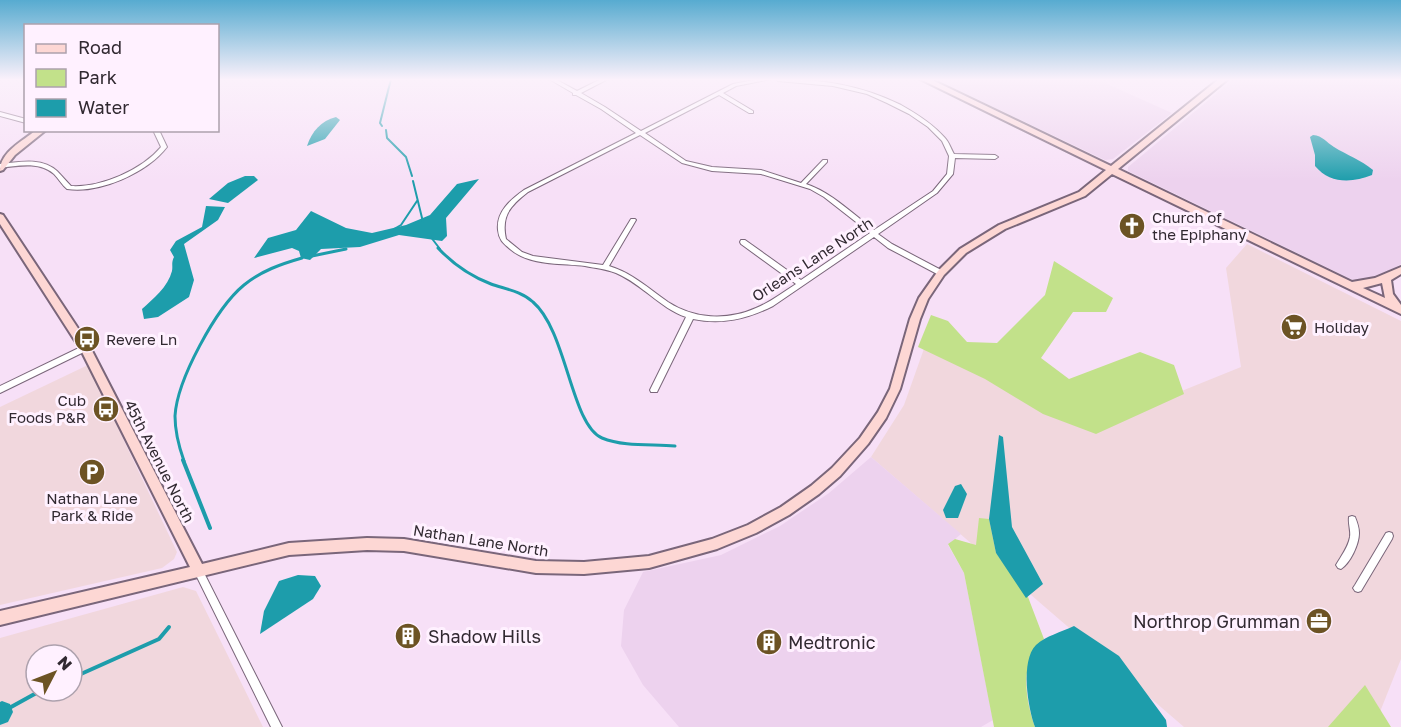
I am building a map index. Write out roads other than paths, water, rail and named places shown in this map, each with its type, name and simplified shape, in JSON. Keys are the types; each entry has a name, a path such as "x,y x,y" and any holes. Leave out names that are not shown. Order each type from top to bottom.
{"street":[{"path":"610,113 691,165 712,169 761,172 803,184 826,196 874,235 908,257 941,273"},
{"path":"640,133 680,113"},
{"path":"909,113 923,120 938,132 951,148 953,156 995,158"},
{"path":"994,113 1401,309"},
{"name":"Nathan Lane North","path":"0,618 289,549 325,545 404,545 536,567 559,568 626,565 713,545 752,529 785,511 836,472 864,441 882,415 895,389 915,319 924,298 941,273 963,250 982,237 1082,194 1182,113"},
{"path":"0,114 24,120"},
{"path":"0,167 12,153 39,132"},
{"path":"0,167 21,164 43,165 56,173 69,188 90,188 129,173 158,157 164,147 157,132"},
{"name":"Orleans Lane North","path":"640,133 517,198 503,213 500,230 503,240 520,254 544,261 604,268 632,279 669,306 691,315 725,320 758,312 874,235 944,184 950,176 953,156"},
{"path":"803,184 825,161"},
{"name":"45th Avenue North","path":"0,217 85,348 277,727"},
{"path":"604,268 633,220"},
{"path":"744,242 801,284"},
{"path":"1350,285 1369,285 1401,270"},
{"path":"1386,279 1388,295 1401,309"},
{"path":"654,390 691,315"},
{"path":"0,390 85,348"},
{"path":"1341,565 1356,540 1352,520"},
{"path":"1359,588 1389,536"}],"water":[{"path":"336,117 340,120 325,139 307,146 318,127"},
{"path":"1313,135 1322,138 1368,166 1373,170 1372,175 1357,180 1342,180 1334,179 1321,172 1315,166 1315,155 1310,137"},
{"path":"245,176 254,176 258,180 228,203 209,199 228,183"},
{"path":"479,179 446,218 447,236 442,241 399,235 360,247 321,249 310,260 301,258 299,251 292,248 254,258 268,238 296,230 311,211 346,228 372,233 406,225 430,215 457,184"},
{"path":"206,206 225,207 218,220 184,244 194,280 189,297 158,317 144,319 142,309 160,292 170,277 174,257 170,250 176,241 202,227"},
{"path":"999,435 1003,437 1012,527 1043,584 1026,598 996,553 989,519"},
{"path":"961,484 967,494 958,518 946,518 943,510 955,486"},
{"path":"298,575 315,576 321,586 313,599 260,634 264,611 279,581"},
{"path":"1074,626 1119,656 1166,720 1167,727 1035,727 1027,685 1031,652 1044,639"}],"waterway":[{"path":"382,126 380,123 383,113"},
{"path":"386,130 387,138 406,157 412,176"},
{"path":"413,181 423,222"},
{"path":"394,229 401,225 417,201"},
{"path":"430,236 440,249"},
{"path":"438,248 456,264 483,281 518,293 533,302 554,334 583,415 592,430 602,438 619,443 675,446"},
{"path":"312,256 346,249"},
{"path":"184,461 176,427 177,401 190,365 210,327 244,285 271,268 302,258"},
{"path":"183,460 210,528"},
{"path":"84,673 159,639 169,627"},
{"path":"2,712 24,700"}],"place":[{"name":"Church of the Epiphany","path":"1132,226"},
{"name":"Holiday","path":"1294,327"},
{"name":"Revere Ln","path":"87,339"},
{"name":"Cub Foods P&R","path":"106,409"},
{"name":"Nathan Lane Park & Ride","path":"92,472"},
{"name":"Northrop Grumman","path":"1319,621"},
{"name":"Shadow Hills","path":"408,636"},
{"name":"Medtronic","path":"769,642"}]}
